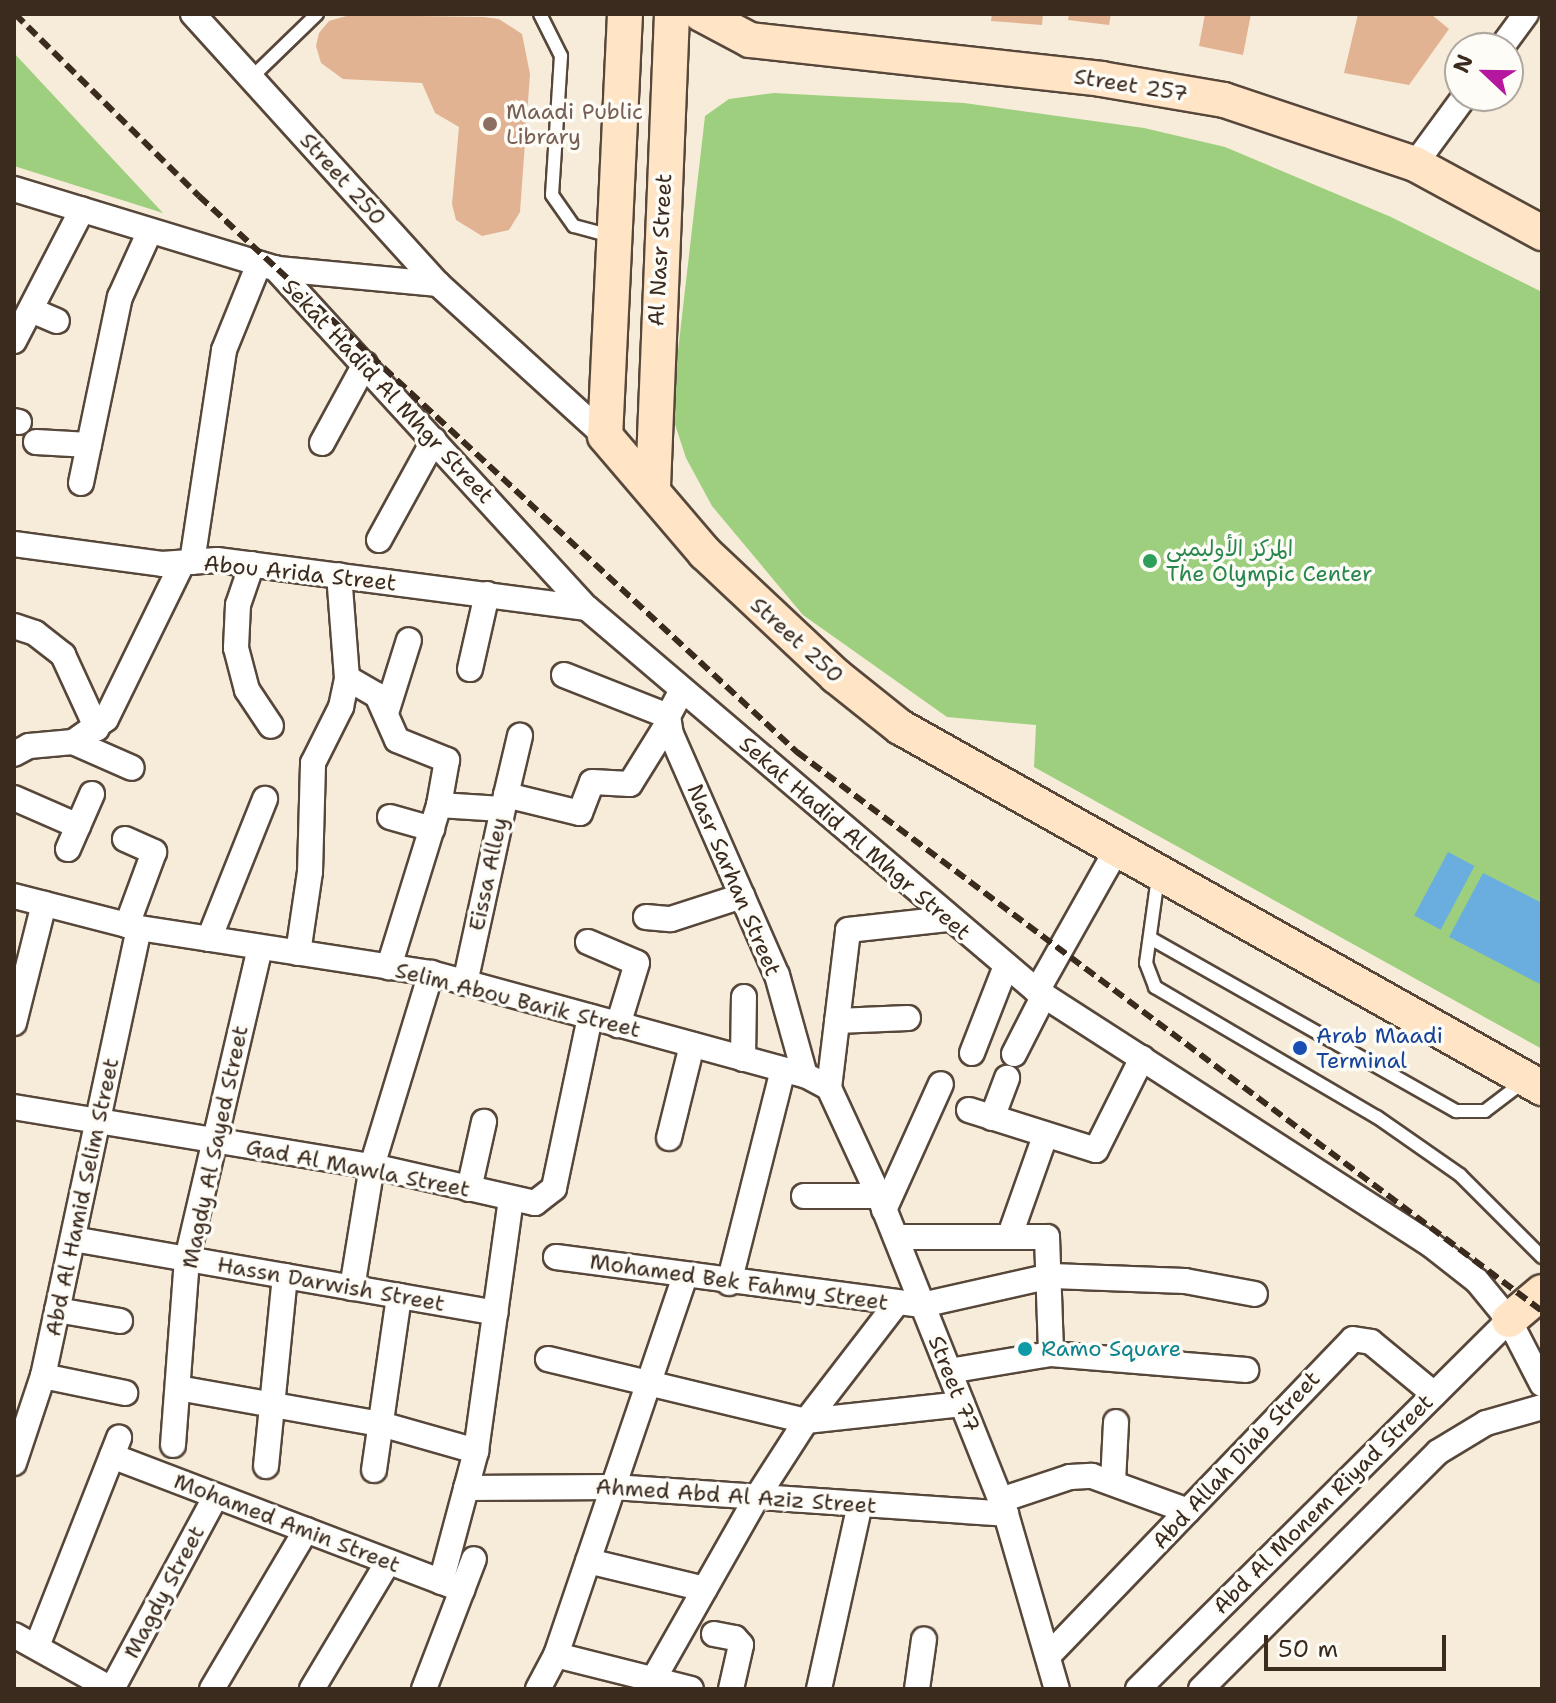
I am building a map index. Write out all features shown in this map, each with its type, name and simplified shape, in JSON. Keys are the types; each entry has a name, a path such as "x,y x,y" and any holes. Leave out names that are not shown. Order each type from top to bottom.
{"street":[{"name":"Street 250","path":"193,14 438,284 605,436 653,487 705,553 889,719 1116,851 1534,1083"},
{"path":"605,436 612,236 625,14"},
{"name":"Al Nasr Street","path":"653,487 652,415 672,14"},
{"name":"Street 257","path":"701,14 750,40 1101,79 1224,100 1415,164 1542,233"},
{"path":"1513,32 1526,14"},
{"path":"1415,164 1453,112"},
{"path":"14,189 267,266 438,284"},
{"path":"21,322 82,210"},
{"path":"81,483 120,297 150,231"},
{"path":"14,754 29,746 73,742 97,729 113,707 187,563 224,350 267,266"},
{"name":"Sekat Hadid Al Mhgr Street","path":"267,266 365,364 587,608 947,919 1040,993 1430,1244 1477,1281 1509,1320"},
{"path":"21,322 57,321"},
{"path":"322,443 365,364"},
{"path":"379,540 434,440"},
{"path":"36,442 89,445"},
{"name":"Abou Arida Street","path":"14,544 187,563 252,564 587,608"},
{"path":"252,564 238,605 236,648 247,690 271,726"},
{"path":"298,953 310,872 313,763 341,707 347,678 339,575"},
{"path":"470,669 487,594"},
{"path":"14,626 35,633 63,655 97,729"},
{"path":"387,710 409,640"},
{"path":"564,675 668,719 682,690"},
{"path":"347,678 363,684 387,710 397,740 447,760 436,817 389,967"},
{"name":"Eissa Alley","path":"465,983 504,802 580,813 592,782 630,784 668,719"},
{"name":"Nasr Sarhan Street","path":"668,719 777,975 794,1073"},
{"path":"390,817 436,817 504,802 520,736"},
{"path":"73,742 132,768"},
{"path":"68,849 92,794"},
{"path":"14,798 78,826"},
{"path":"209,939 265,799"},
{"name":"Abd Al Hamid Selim Street","path":"14,1463 43,1376 98,1121 133,926 154,852 125,839"},
{"path":"1014,1054 1040,993 1116,851"},
{"name":"Selim Abou Barik Street","path":"14,896 133,926 431,973 794,1073 829,1088"},
{"path":"646,917 671,919 742,896"},
{"path":"14,1023 44,904"},
{"path":"829,1088 847,935 853,928 947,919"},
{"path":"588,942 637,963 618,1025"},
{"name":"Magdy Al Sayed Street","path":"173,1445 187,1259 260,947"},
{"path":"972,1053 1006,966"},
{"path":"352,1288 372,1166 431,973"},
{"path":"743,1059 744,997"},
{"name":"Gad Al Mawla Street","path":"15,1110 372,1166 511,1199 543,1201 554,1188 590,1017"},
{"path":"837,1021 908,1018"},
{"path":"669,1138 692,1045"},
{"path":"1007,1078 981,1114 1096,1150 1142,1058"},
{"path":"729,1283 794,1073"},
{"path":"804,1196 882,1203 941,1084"},
{"name":"Street 77","path":"829,1088 882,1203 1003,1507 1057,1689"},
{"path":"469,1189 484,1122"},
{"path":"1010,1235 1045,1136"},
{"path":"424,1689 452,1586 466,1488 476,1451 511,1199"},
{"path":"896,1237 1047,1237 1051,1276 1051,1354"},
{"name":"Hassn Darwish Street","path":"73,1239 496,1313"},
{"name":"Mohamed Bek Fahmy Street","path":"556,1257 896,1304 922,1305 1051,1276 1185,1281 1255,1294"},
{"path":"266,1466 285,1276"},
{"path":"538,1689 556,1655 685,1276"},
{"path":"1542,1292 1509,1320 1542,1384"},
{"path":"374,1470 399,1296"},
{"path":"653,1680 757,1497 806,1421 896,1304"},
{"path":"57,1310 120,1321"},
{"name":"Abd Al Monem Riyad Street","path":"1138,1689 1509,1320"},
{"name":"Abd Allah Diab Street","path":"1049,1655 1353,1339 1371,1342 1434,1394"},
{"path":"949,1371 1051,1354 1246,1370"},
{"path":"548,1359 806,1421 962,1404"},
{"path":"43,1376 125,1393"},
{"path":"178,1388 273,1401 381,1424 476,1451"},
{"name":"Abd Al Monem Riyad Street","path":"1201,1689 1438,1452 1486,1423 1542,1407"},
{"path":"1113,1482 1116,1422"},
{"name":"Mohamed Amin Street","path":"37,1646 116,1447 216,1496 452,1586"},
{"path":"1003,1507 1070,1477 1113,1482 1188,1511"},
{"name":"Ahmed Abd Al Aziz Street","path":"466,1488 613,1487 860,1504 1003,1507"},
{"name":"Magdy Street","path":"112,1689 216,1496"},
{"path":"819,1689 860,1504"},
{"path":"212,1689 306,1530"},
{"path":"452,1586 474,1559"},
{"path":"588,1561 705,1589"},
{"path":"312,1689 388,1562"},
{"path":"714,1634 735,1638 741,1645 731,1689"},
{"path":"14,1635 112,1689"},
{"path":"917,1689 924,1639"},
{"path":"556,1655 691,1689"}],"lane":[{"path":"251,78 317,14"},
{"path":"560,14 544,19 561,56 552,195 574,226 612,236"},
{"path":"1158,874 1147,972 1155,987 1377,1117 1460,1175 1542,1257"},
{"path":"1150,938 1456,1111 1485,1111 1534,1083"}],"green space":[{"path":"14,53 163,213 14,166"},
{"name":"المركز الأوليمبى The Olympic Center","path":"774,93 964,103 1144,128 1225,147 1391,217 1542,292 1542,1049 1034,767 1036,725 947,717 803,615 712,506 686,458 671,412 705,116 729,99"}],"water":[{"path":"1448,852 1474,866 1441,930 1414,916"},
{"path":"1483,873 1542,903 1542,985 1449,937"}],"building":[{"path":"992,14 1043,14 1042,25 991,21"},
{"path":"1069,14 1111,14 1109,25 1068,20"},
{"path":"1205,14 1251,14 1243,55 1199,46"},
{"path":"1358,14 1431,14 1449,29 1409,85 1344,73"},
{"name":"Maadi Public Library","path":"350,15 484,17 499,19 522,34 530,74 520,212 509,230 482,236 456,220 452,204 459,127 435,113 422,83 343,79 321,63 316,46 319,33 329,21"}],"railway":[{"path":"15,14 199,196 797,752 1542,1311"}],"place":[{"name":"Maadi Public Library","path":"490,124"},
{"name":"المركز الأوليمبى The Olympic Center","path":"1150,561"},
{"name":"Arab Maadi Terminal","path":"1300,1048"},
{"name":"Ramo Square","path":"1025,1349"}]}
